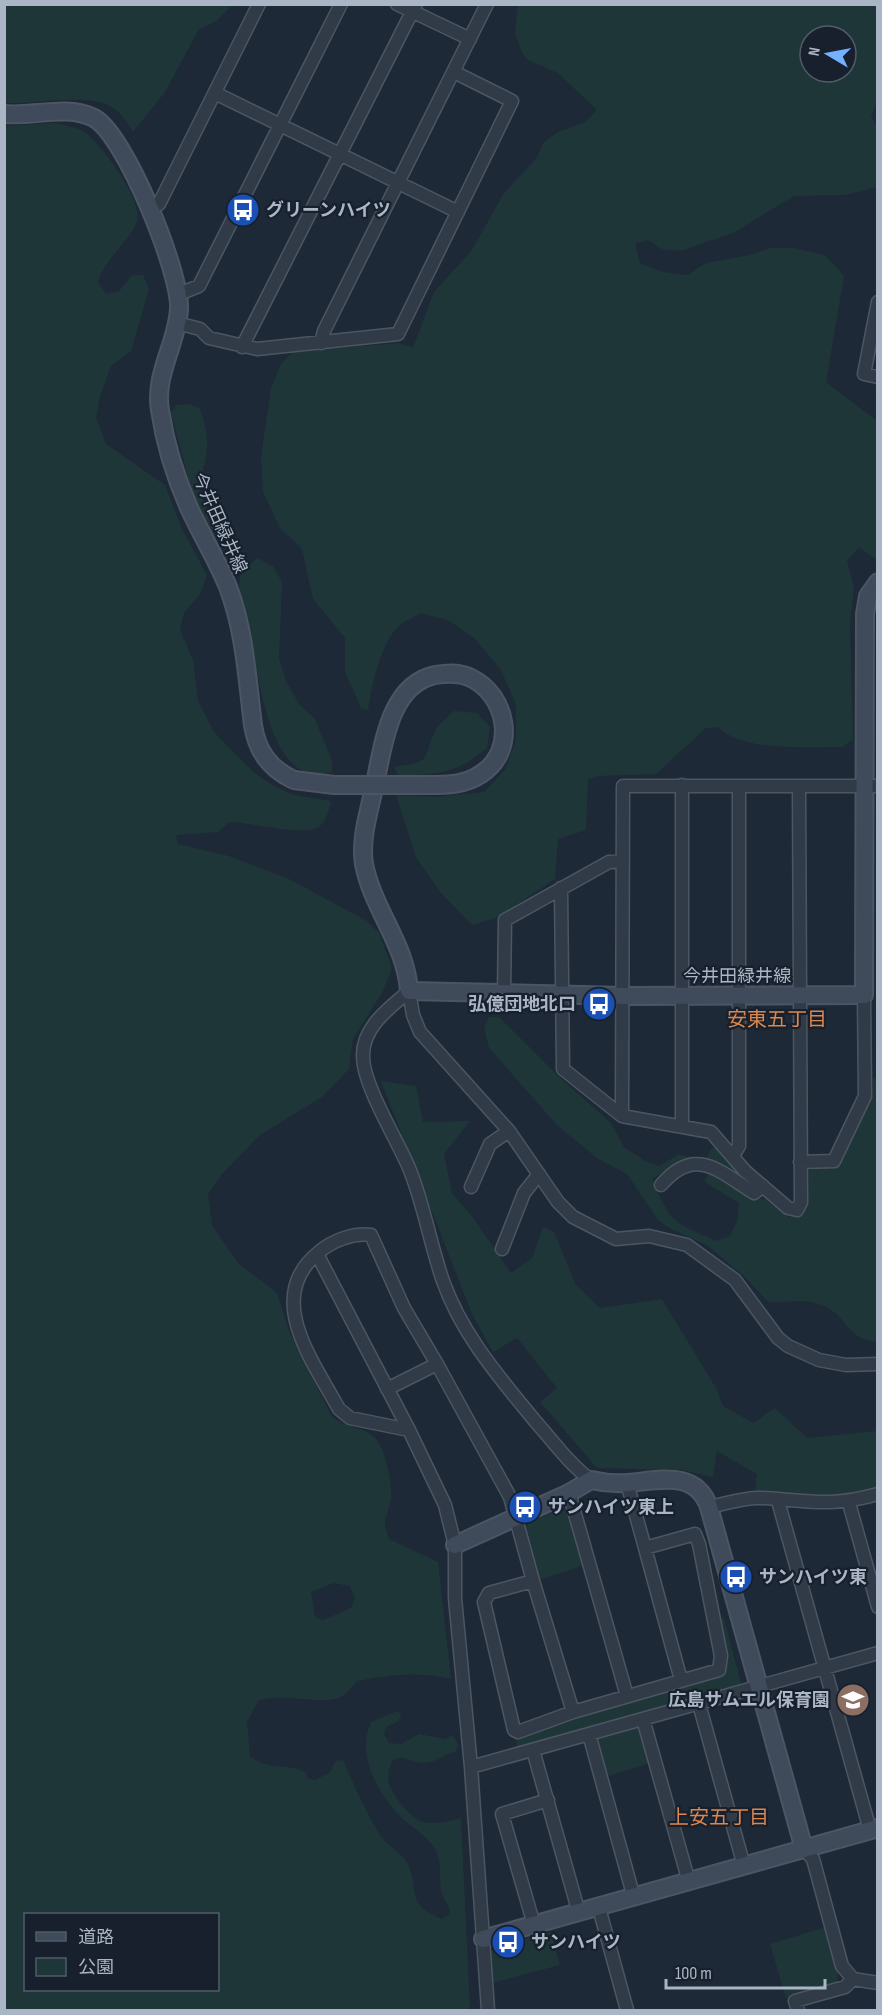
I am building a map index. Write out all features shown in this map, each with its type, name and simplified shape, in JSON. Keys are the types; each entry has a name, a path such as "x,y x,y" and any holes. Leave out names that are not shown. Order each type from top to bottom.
{"main road":[{"name":"今井田緑井線","path":"4,114 63,111 94,118 109,129 122,147 149,209 174,274 179,294 177,322 160,378 158,395 181,490 217,562 238,616 249,678 256,740 270,765 294,780 334,785 429,785 465,782 482,774 500,752 504,723 502,710 485,686 470,677 455,673 427,677 412,686 403,696 392,717 383,745 364,837 364,862 371,892 397,939 405,961 410,991 623,996 864,995"},
{"path":"864,995 871,786 865,614 868,596 878,582"},
{"path":"455,1545 569,1493 591,1480 609,1484 627,1484 679,1479 692,1484 706,1497 710,1507 804,1848"},
{"path":"483,1939 874,1829"}],"street":[{"path":"149,209 159,204 259,4"},
{"path":"179,294 199,286 341,4"},
{"path":"397,4 414,8 470,39"},
{"path":"321,343 324,331 487,4"},
{"path":"242,347 414,8"},
{"path":"177,322 200,329 209,338 257,349 398,334 512,101 454,72"},
{"path":"215,93 458,212"},
{"path":"878,302 864,374 878,377"},
{"path":"682,785 682,1126"},
{"path":"622,1116 623,786 871,786"},
{"path":"733,1156 739,1146 739,786"},
{"path":"561,888 564,994 563,1069 622,1116 711,1132 745,1171 788,1208 797,1210 801,1202 799,786"},
{"path":"504,994 505,920 609,862 623,861"},
{"path":"410,991 413,1015 420,1032 510,1131 566,1211 605,1236 616,1239 650,1236 687,1245 720,1266 745,1291 778,1338 805,1356 846,1365 878,1365"},
{"path":"410,991 382,1014 365,1041 362,1054 367,1079 410,1170 454,1308 494,1371 572,1463 591,1480"},
{"path":"800,1162 834,1161 865,1096 864,995"},
{"path":"864,1040 878,1039"},
{"path":"471,1187 490,1144 510,1131"},
{"path":"662,1185 674,1170 687,1164 694,1164 719,1170 754,1193 763,1186"},
{"path":"502,1248 524,1193 539,1174"},
{"path":"409,1430 350,1418 339,1409 297,1331 292,1292 302,1267 327,1245 361,1233 371,1235 404,1308 510,1497 573,1712"},
{"path":"317,1254 409,1430 445,1505 455,1545 455,1598 471,1767 488,2010"},
{"path":"387,1389 437,1364"},
{"path":"627,1484 681,1680"},
{"path":"569,1493 627,1696"},
{"path":"710,1507 760,1498 778,1501 849,1503 878,1494"},
{"path":"778,1501 825,1668 874,1829"},
{"path":"849,1503 878,1607"},
{"path":"533,1581 489,1593 484,1602 514,1730 518,1732 573,1712 719,1670 721,1656 699,1544 695,1534 645,1548"},
{"path":"471,1767 878,1653"},
{"path":"699,1704 744,1866"},
{"path":"644,1719 690,1882"},
{"path":"589,1734 634,1898"},
{"path":"533,1750 579,1913"},
{"path":"534,1925 502,1814 548,1800"},
{"path":"804,1848 813,1859 842,1966 853,1979 878,1983"},
{"path":"598,1908 627,2010"},
{"path":"798,2010 795,2001 845,1988 853,1979"}],"green space":[{"path":"518,4 877,5 877,100 871,117 877,125 877,187 846,195 794,196 733,233 680,251 662,249 648,240 635,243 640,263 662,272 688,275 706,263 750,255 771,248 793,248 825,255 844,276 826,382 877,421 877,560 859,547 847,561 854,587 850,623 853,739 843,747 777,746 744,741 729,735 718,727 706,728 656,774 598,776 588,780 586,830 558,839 555,879 496,918 472,925 440,892 416,857 396,795 435,797 484,792 505,770 516,739 516,705 501,670 474,638 448,620 421,613 402,623 387,642 378,665 368,710 361,708 345,672 345,638 313,599 302,549 280,528 263,492 261,457 271,388 282,362 293,352 398,343 413,348 434,292 472,250 504,193 536,159 544,142 558,132 585,122 597,110 558,73 528,60 522,53 515,33"},
{"path":"5,5 253,5 230,7 216,21 199,29 165,92 133,132 116,110 97,102 72,100 5,103"},
{"path":"54,123 82,130 101,148 128,187 137,212 134,228 107,264 98,282 106,294 119,291 132,275 143,275 149,289 131,351 111,366 100,396 96,418 106,444 165,485 182,529 207,575 200,594 184,613 180,630 193,660 198,701 214,732 252,771 274,786 294,795 331,801 324,821 313,829 291,830 229,822 218,832 176,835 178,844 229,856 289,879 367,921 379,933 392,968 383,991 353,1039 349,1069 322,1097 260,1135 221,1175 208,1194 212,1225 238,1263 277,1293 289,1331 332,1417 368,1432 380,1445 391,1486 391,1499 385,1522 389,1539 438,1562 451,1679 427,1675 392,1676 357,1681 345,1694 335,1699 277,1698 258,1701 247,1722 250,1756 265,1764 298,1770 306,1773 307,1778 315,1780 329,1773 336,1761 343,1760 380,1835 403,1856 408,1864 418,1902 430,1913 442,1919 449,1915 449,1912 442,1894 440,1865 435,1849 401,1817 384,1797 371,1772 366,1747 371,1722 398,1711 401,1715 399,1721 386,1727 384,1734 389,1743 401,1744 419,1734 445,1739 453,1735 458,1744 456,1751 424,1763 401,1757 392,1761 388,1778 398,1801 419,1820 438,1823 461,1818 470,2010 5,2010 4,126","holes":["333,1583 350,1586 355,1598 351,1608 323,1620 315,1617 311,1592"]},
{"path":"189,404 199,408 205,427 206,456 199,479 199,489 218,538 214,538 191,488 171,413 176,405"},
{"path":"257,558 273,566 282,582 279,658 286,681 299,704 315,719 332,761 332,772 311,774 294,765 281,748 271,726 258,677 250,631 238,592 241,573"},
{"path":"454,711 477,713 490,727 487,748 456,768 423,775 398,775 394,767 424,759 436,728"},
{"path":"489,1017 499,1017 558,1076 611,1123 624,1147 645,1161 659,1166 678,1155 706,1158 712,1148 719,1147 741,1175 735,1178 710,1164 693,1160 676,1164 652,1179 664,1205 675,1220 717,1241 730,1236 737,1222 739,1203 705,1182 708,1174 718,1177 752,1200 764,1199 789,1217 796,1214 802,1210 807,1199 809,1170 840,1166 873,1095 873,1079 877,1077 877,1342 859,1337 835,1313 821,1305 806,1302 768,1302 746,1278 708,1246 671,1229 658,1220 627,1174 597,1158 557,1125 489,1048 484,1028"},
{"path":"381,1081 416,1086 423,1122 470,1121 444,1154 452,1193 474,1219 511,1273 532,1258 543,1227 554,1232 576,1285 600,1308 662,1299 716,1388 723,1406 753,1423 775,1408 807,1438 877,1431 877,1489 847,1498 755,1494 757,1474 717,1451 713,1477 682,1470 597,1468 540,1402 557,1388 517,1338 493,1352 472,1314"},
{"path":"559,1509 568,1512 585,1565 539,1580 525,1532 528,1523"},
{"path":"724,1618 742,1687 518,1750 515,1736 720,1674 716,1621"},
{"path":"636,1727 641,1730 650,1763 605,1777 597,1744 600,1737"},
{"path":"826,1927 838,1976 836,1982 786,1998 770,1944"},
{"path":"551,1932 560,1965 492,1983 490,1952 496,1946"}],"place":[{"name":"グリーンハイツ","path":"243,210"},
{"name":"弘億団地北口","path":"599,1004"},
{"name":"サンハイツ東上","path":"525,1507"},
{"name":"サンハイツ東","path":"736,1577"},
{"name":"広島サムエル保育園","path":"853,1700"},
{"name":"サンハイツ","path":"508,1942"}],"district":[{"name":"安東五丁目","path":"777,1019"},
{"name":"上安五丁目","path":"719,1817"}]}
